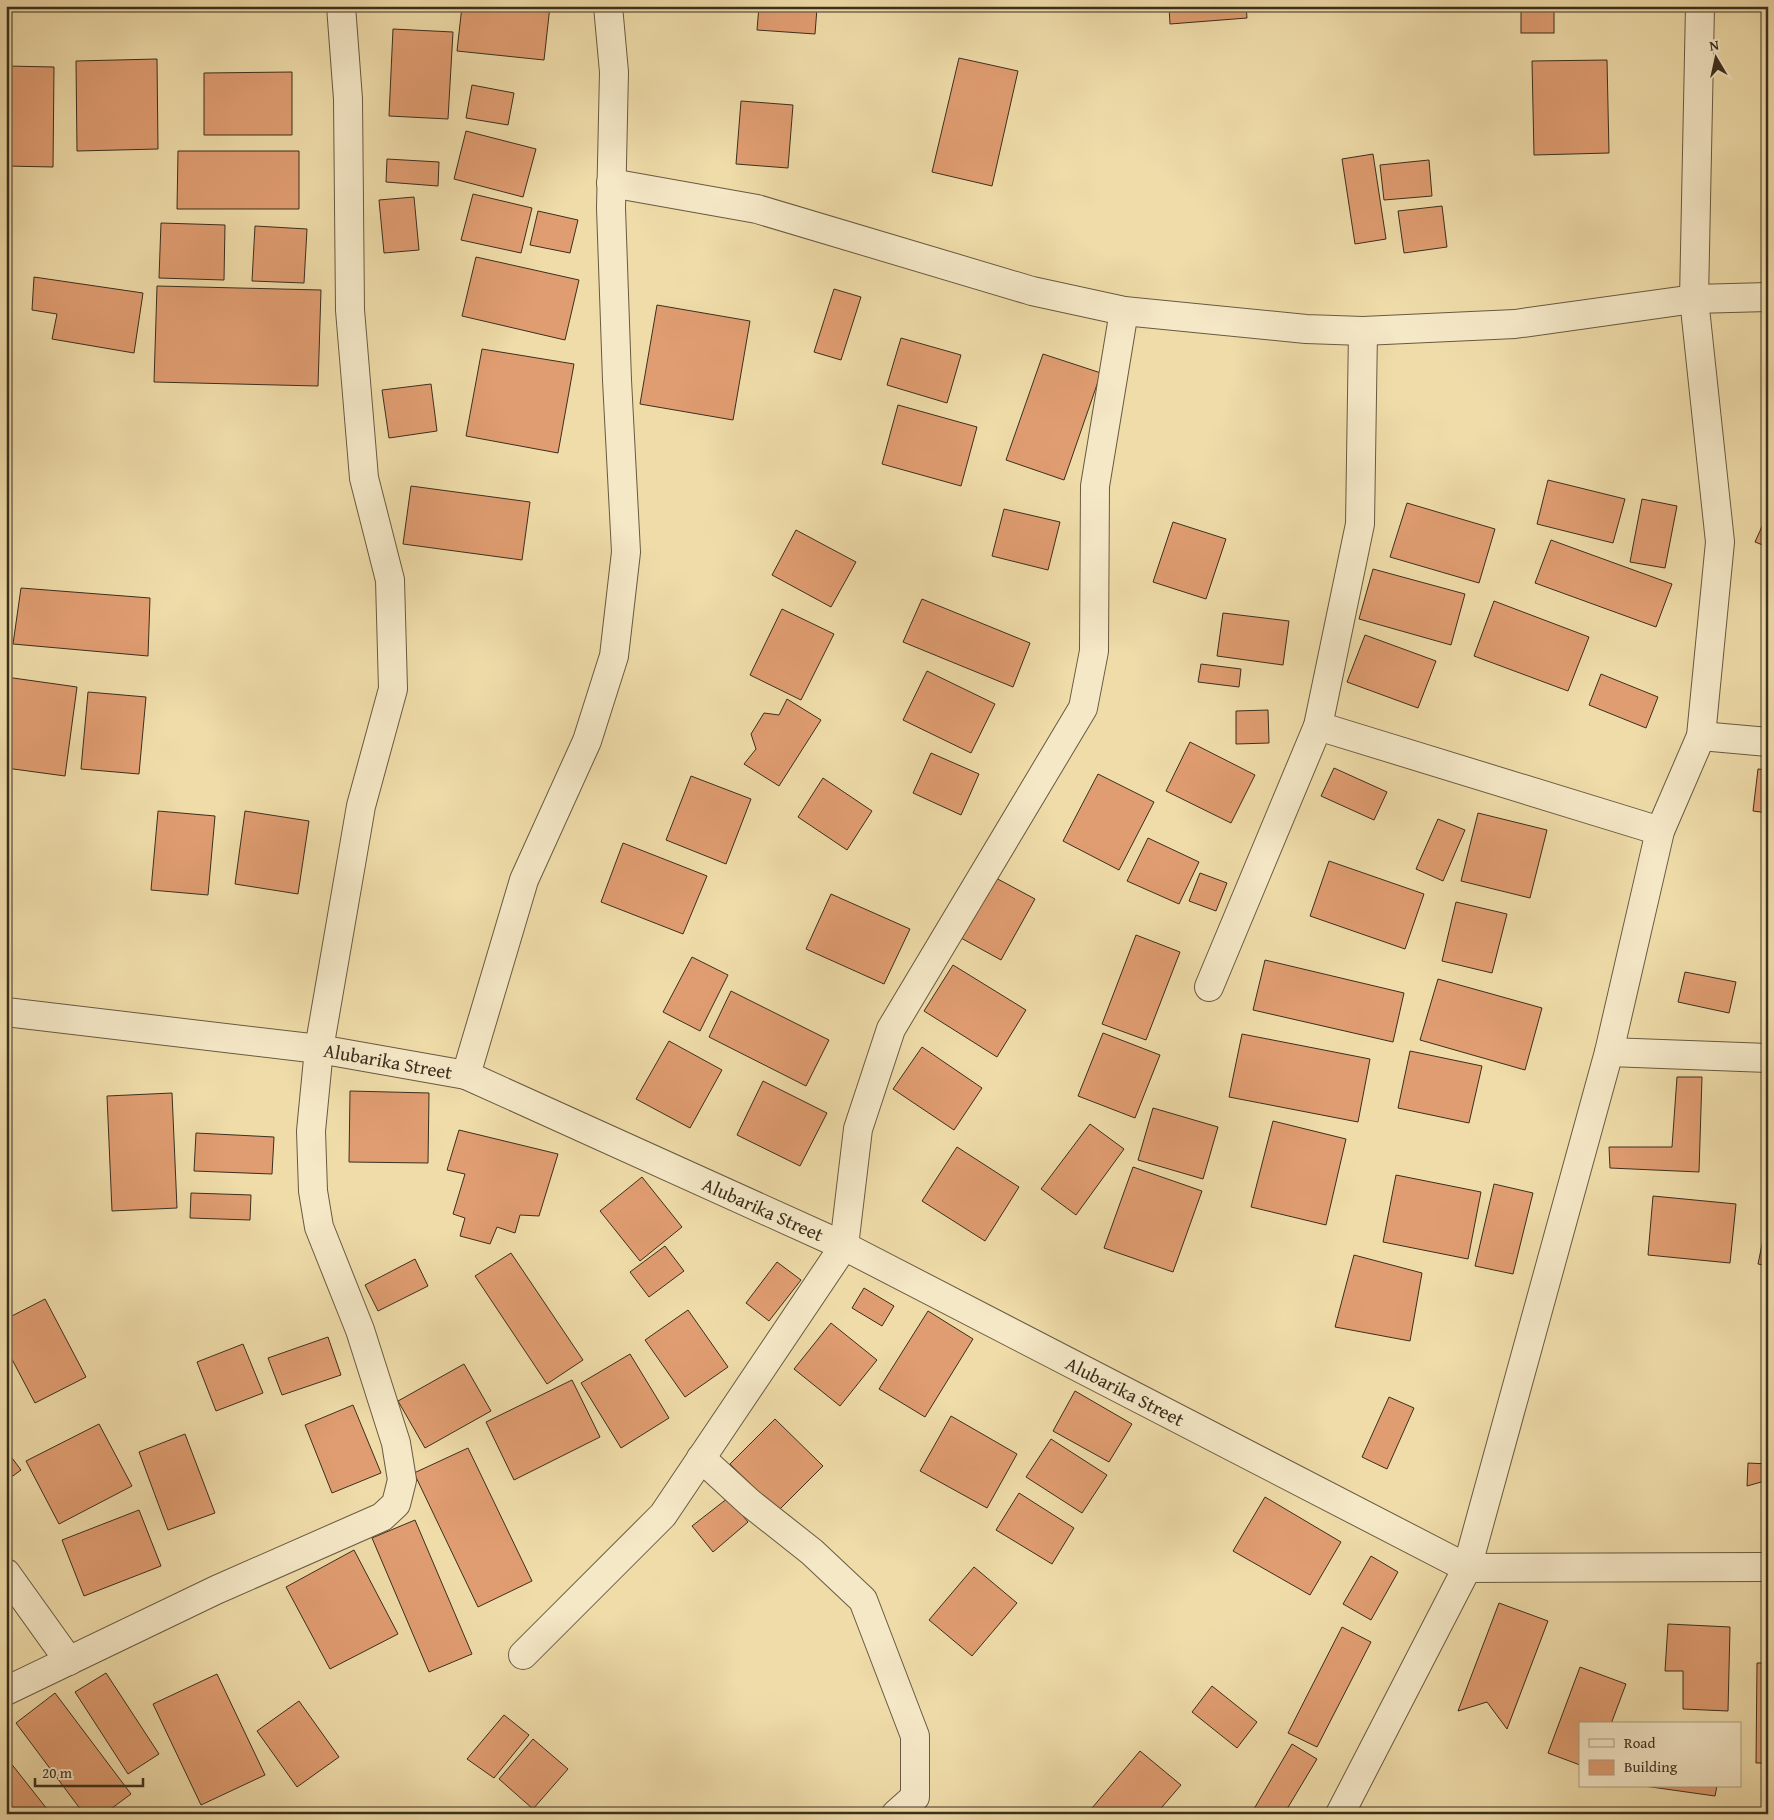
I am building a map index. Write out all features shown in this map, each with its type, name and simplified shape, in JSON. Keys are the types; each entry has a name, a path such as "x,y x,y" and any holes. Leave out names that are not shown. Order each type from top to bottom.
{"street":[{"path":"6,1691 216,1590 382,1517 396,1504 402,1480 396,1443 360,1330 319,1227 314,1200 311,1131 319,1049 361,806 393,689 390,580 364,478 351,319 348,99 341,6"},
{"path":"466,1075 524,880 587,741 614,656 626,552 617,380 611,184 614,72 608,6"},
{"path":"1340,1814 1467,1568 1609,1052 1660,831 1701,736 1720,542 1694,299 1700,6"},
{"path":"611,184 757,209 1032,290 1124,311 1306,329 1364,331 1514,324 1694,299 1768,297"},
{"path":"523,1656 663,1515 844,1246 858,1129 891,1029 1083,708 1094,651 1096,486 1124,311"},
{"path":"1209,987 1318,726 1360,524 1364,331"},
{"path":"1318,726 1660,831"},
{"path":"1701,736 1768,742"},
{"name":"Alubarika Street","path":"6,1012 319,1049 466,1075 844,1246 1467,1568"},
{"path":"1609,1052 1768,1058"},
{"path":"701,1458 750,1503 812,1552 863,1600 915,1736 915,1797 896,1814"},
{"path":"1467,1568 1768,1567"},
{"path":"6,1573 70,1661"}],"building":[{"path":"462,6 550,6 544,60 457,51"},
{"path":"759,6 817,8 815,34 757,30"},
{"path":"1169,6 1246,6 1247,18 1170,24"},
{"path":"1521,6 1554,6 1554,33 1521,33"},
{"path":"393,29 453,32 448,119 389,116"},
{"path":"959,58 1018,71 992,186 932,172"},
{"path":"157,59 158,149 77,151 76,61"},
{"path":"1607,60 1609,153 1534,155 1532,61"},
{"path":"6,66 54,67 53,167 6,166"},
{"path":"292,72 292,135 204,135 204,73"},
{"path":"472,85 514,93 508,125 466,118"},
{"path":"741,101 793,105 788,168 736,164"},
{"path":"466,131 536,149 523,197 454,179"},
{"path":"178,151 299,151 299,209 177,209"},
{"path":"1373,154 1386,239 1355,244 1342,159"},
{"path":"387,159 439,162 438,186 386,182"},
{"path":"1429,160 1432,196 1384,200 1380,165"},
{"path":"473,194 532,208 521,253 461,240"},
{"path":"414,197 419,250 384,253 379,200"},
{"path":"1442,206 1447,247 1404,253 1398,211"},
{"path":"538,211 578,220 570,253 530,245"},
{"path":"161,223 225,225 224,280 159,278"},
{"path":"255,226 307,229 304,283 252,281"},
{"path":"476,257 579,280 565,340 462,316"},
{"path":"34,277 143,293 134,353 52,339 57,314 32,310"},
{"path":"157,286 321,290 318,386 154,382"},
{"path":"834,289 861,297 841,360 814,352"},
{"path":"657,305 750,321 733,420 640,404"},
{"path":"901,338 961,355 947,403 887,385"},
{"path":"482,349 574,364 558,453 466,436"},
{"path":"1043,354 1101,373 1064,480 1006,460"},
{"path":"431,384 437,431 389,438 382,390"},
{"path":"898,405 977,427 961,486 882,464"},
{"path":"1548,480 1625,499 1613,543 1537,524"},
{"path":"411,486 530,502 522,560 403,544"},
{"path":"1642,499 1677,506 1665,568 1630,562"},
{"path":"1407,503 1495,529 1479,583 1390,557"},
{"path":"1004,509 1060,522 1048,570 992,556"},
{"path":"1768,513 1768,547 1755,542"},
{"path":"1173,522 1226,539 1206,599 1153,582"},
{"path":"796,530 856,562 831,607 772,575"},
{"path":"1551,540 1672,584 1656,627 1535,583"},
{"path":"1373,569 1465,594 1451,645 1359,619"},
{"path":"21,588 150,598 148,656 13,644"},
{"path":"922,599 1030,643 1013,687 903,642"},
{"path":"1494,601 1589,637 1568,691 1474,656"},
{"path":"782,609 834,634 801,700 750,675"},
{"path":"1223,613 1289,621 1283,665 1217,656"},
{"path":"1365,635 1436,661 1418,708 1347,682"},
{"path":"1201,664 1241,669 1239,687 1198,682"},
{"path":"927,671 995,704 971,753 903,720"},
{"path":"1601,674 1658,697 1646,728 1589,705"},
{"path":"6,677 77,687 65,776 6,768"},
{"path":"88,692 146,697 139,774 81,769"},
{"path":"787,699 821,720 779,786 744,764 756,749 751,734 764,713 779,715"},
{"path":"1268,710 1269,743 1236,744 1236,711"},
{"path":"1190,742 1255,775 1231,823 1166,791"},
{"path":"931,753 979,774 961,815 913,793"},
{"path":"1334,768 1387,792 1374,820 1321,796"},
{"path":"1758,769 1768,770 1768,813 1753,811"},
{"path":"1098,774 1154,802 1119,870 1063,841"},
{"path":"691,776 751,799 726,864 666,840"},
{"path":"823,778 872,811 847,850 798,817"},
{"path":"158,811 215,816 208,895 151,890"},
{"path":"245,811 309,821 298,894 235,884"},
{"path":"1478,813 1547,830 1530,898 1461,881"},
{"path":"1438,819 1465,830 1443,881 1416,869"},
{"path":"1148,838 1199,862 1179,904 1127,881"},
{"path":"623,843 707,876 683,934 601,902"},
{"path":"1329,861 1424,894 1405,949 1310,916"},
{"path":"1200,873 1227,883 1216,911 1189,901"},
{"path":"994,877 1035,899 1001,960 961,938"},
{"path":"831,894 910,929 884,984 806,949"},
{"path":"1456,902 1507,914 1492,973 1442,961"},
{"path":"1136,935 1180,952 1146,1040 1102,1024"},
{"path":"692,957 728,975 700,1031 663,1012"},
{"path":"1265,960 1404,993 1393,1042 1253,1010"},
{"path":"953,965 1026,1010 997,1057 924,1011"},
{"path":"1685,972 1736,982 1729,1013 1678,1002"},
{"path":"1438,979 1542,1008 1525,1070 1420,1040"},
{"path":"731,991 829,1040 806,1086 709,1037"},
{"path":"1103,1033 1160,1055 1135,1118 1078,1096"},
{"path":"1242,1034 1370,1059 1358,1122 1229,1097"},
{"path":"669,1041 722,1070 690,1128 636,1099"},
{"path":"922,1047 982,1088 954,1130 893,1089"},
{"path":"1410,1051 1482,1066 1469,1123 1398,1108"},
{"path":"1677,1077 1702,1077 1699,1172 1610,1168 1609,1147 1672,1147"},
{"path":"763,1081 827,1113 800,1166 737,1135"},
{"path":"350,1091 429,1093 428,1163 349,1162"},
{"path":"172,1093 177,1208 112,1211 107,1096"},
{"path":"1153,1108 1218,1127 1203,1179 1138,1160"},
{"path":"1273,1121 1346,1139 1326,1225 1251,1207"},
{"path":"1090,1124 1124,1149 1076,1215 1041,1189"},
{"path":"459,1130 558,1154 539,1216 520,1215 515,1233 497,1227 490,1244 460,1236 465,1218 453,1214 465,1174 447,1170"},
{"path":"196,1133 274,1137 272,1174 194,1171"},
{"path":"957,1147 1019,1187 985,1241 922,1201"},
{"path":"1133,1167 1202,1191 1173,1272 1104,1248"},
{"path":"1396,1175 1481,1192 1468,1259 1383,1242"},
{"path":"642,1177 682,1227 640,1261 600,1211"},
{"path":"1494,1184 1533,1193 1513,1274 1475,1266"},
{"path":"191,1193 251,1195 250,1220 190,1218"},
{"path":"1653,1196 1736,1204 1730,1263 1648,1255"},
{"path":"1768,1215 1768,1266 1758,1264"},
{"path":"665,1246 684,1271 649,1297 630,1272"},
{"path":"511,1253 583,1360 547,1384 475,1276"},
{"path":"1354,1255 1422,1273 1410,1341 1335,1327"},
{"path":"415,1259 428,1286 378,1311 365,1285"},
{"path":"777,1262 801,1280 769,1321 746,1303"},
{"path":"864,1288 894,1306 882,1326 852,1308"},
{"path":"45,1299 86,1377 35,1403 6,1348 6,1319"},
{"path":"688,1310 728,1367 685,1397 645,1340"},
{"path":"928,1311 973,1339 925,1417 879,1389"},
{"path":"831,1323 877,1360 840,1406 794,1369"},
{"path":"328,1337 341,1375 282,1395 268,1358"},
{"path":"243,1344 263,1393 216,1411 197,1362"},
{"path":"630,1354 669,1418 621,1448 581,1383"},
{"path":"464,1364 491,1411 425,1448 398,1401"},
{"path":"572,1380 600,1437 514,1480 486,1422"},
{"path":"1075,1391 1132,1424 1109,1462 1053,1431"},
{"path":"1389,1397 1414,1408 1387,1469 1362,1457"},
{"path":"353,1405 381,1473 332,1493 305,1425"},
{"path":"951,1416 1017,1454 987,1508 920,1471"},
{"path":"775,1419 823,1466 778,1511 730,1464"},
{"path":"99,1424 132,1486 59,1524 26,1461"},
{"path":"185,1434 215,1513 168,1530 139,1452"},
{"path":"1051,1439 1107,1475 1082,1513 1026,1477"},
{"path":"468,1448 532,1581 478,1607 414,1473"},
{"path":"6,1450 21,1470 6,1481"},
{"path":"1748,1463 1768,1464 1768,1495 1765,1481 1747,1486"},
{"path":"1019,1493 1074,1528 1052,1564 996,1530"},
{"path":"1265,1497 1341,1542 1310,1595 1233,1551"},
{"path":"728,1498 748,1522 713,1552 692,1526"},
{"path":"139,1510 161,1566 84,1596 62,1540"},
{"path":"415,1520 472,1654 429,1672 372,1538"},
{"path":"354,1550 398,1634 330,1669 286,1587"},
{"path":"1371,1556 1398,1572 1371,1620 1343,1604"},
{"path":"974,1567 1017,1603 972,1656 929,1620"},
{"path":"1499,1603 1548,1621 1507,1729 1487,1702 1458,1711"},
{"path":"1668,1624 1730,1627 1728,1711 1683,1709 1683,1671 1665,1671"},
{"path":"1342,1627 1371,1642 1317,1747 1288,1733"},
{"path":"1757,1663 1768,1663 1768,1763 1756,1763"},
{"path":"1580,1667 1626,1684 1612,1722 1579,1722 1579,1765 1548,1753"},
{"path":"106,1673 159,1754 128,1774 75,1692"},
{"path":"217,1674 265,1775 201,1805 153,1704"},
{"path":"1212,1686 1257,1722 1237,1748 1192,1712"},
{"path":"55,1693 131,1794 104,1814 84,1814 16,1723"},
{"path":"299,1701 339,1757 297,1787 257,1731"},
{"path":"504,1715 529,1735 494,1778 467,1759"},
{"path":"533,1739 568,1769 533,1809 499,1779"},
{"path":"1292,1744 1317,1759 1284,1814 1251,1814"},
{"path":"1140,1751 1181,1785 1156,1814 1087,1814"},
{"path":"6,1757 51,1814 6,1814"},
{"path":"1658,1788 1717,1788 1715,1796"}]}
